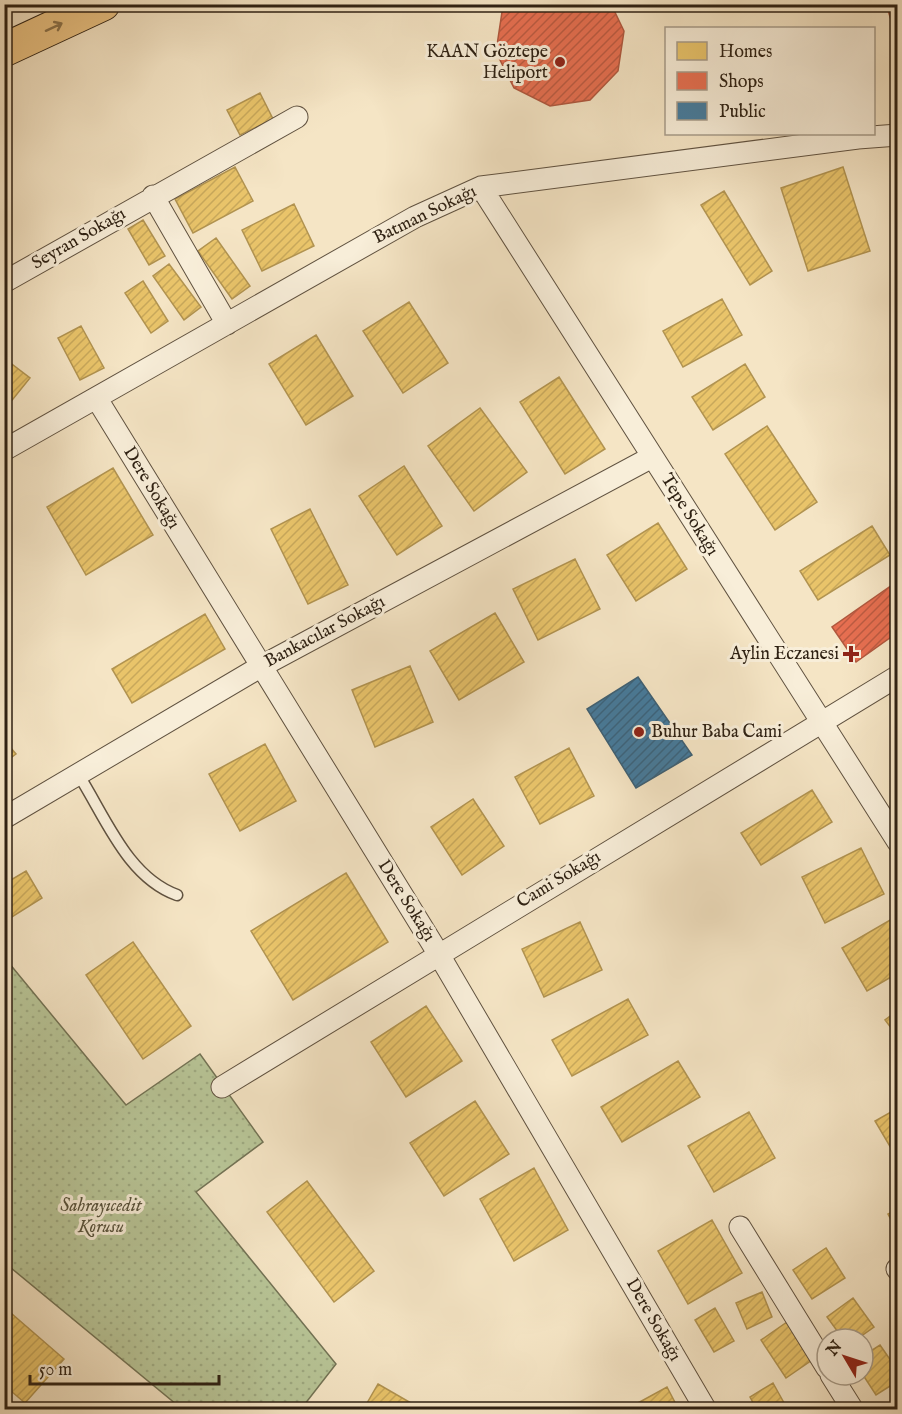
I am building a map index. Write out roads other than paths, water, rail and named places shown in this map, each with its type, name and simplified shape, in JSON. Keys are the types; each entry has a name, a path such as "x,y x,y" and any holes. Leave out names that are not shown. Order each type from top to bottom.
{"highway":[{"path":"4,50 103,4"}],"street":[{"name":"Seyran Sokağı","path":"4,282 153,196 297,117"},
{"name":"Batman Sokağı","path":"4,450 415,217 481,187 858,138 897,135"},
{"name":"Tepe Sokağı","path":"481,187 897,842"},
{"path":"153,196 227,324"},
{"name":"Dere Sokağı","path":"97,399 438,953 706,1410"},
{"name":"Bankacılar Sokağı","path":"4,818 260,667 652,457"},
{"name":"Cami Sokağı","path":"222,1087 438,953 822,724 897,676"},
{"path":"740,1227 815,1349"},
{"path":"839,1387 853,1410"}],"lane":[{"path":"78,774 100,808 125,855 163,890 177,895"}],"place":[{"name":"KAAN Göztepe Heliport","path":"560,62"},
{"name":"Aylin Eczanesi","path":"851,654"},
{"name":"Buhur Baba Cami","path":"639,732"}],"park label":[{"name":"Sahrayıcedit Korusu","path":"101,1216"}]}
